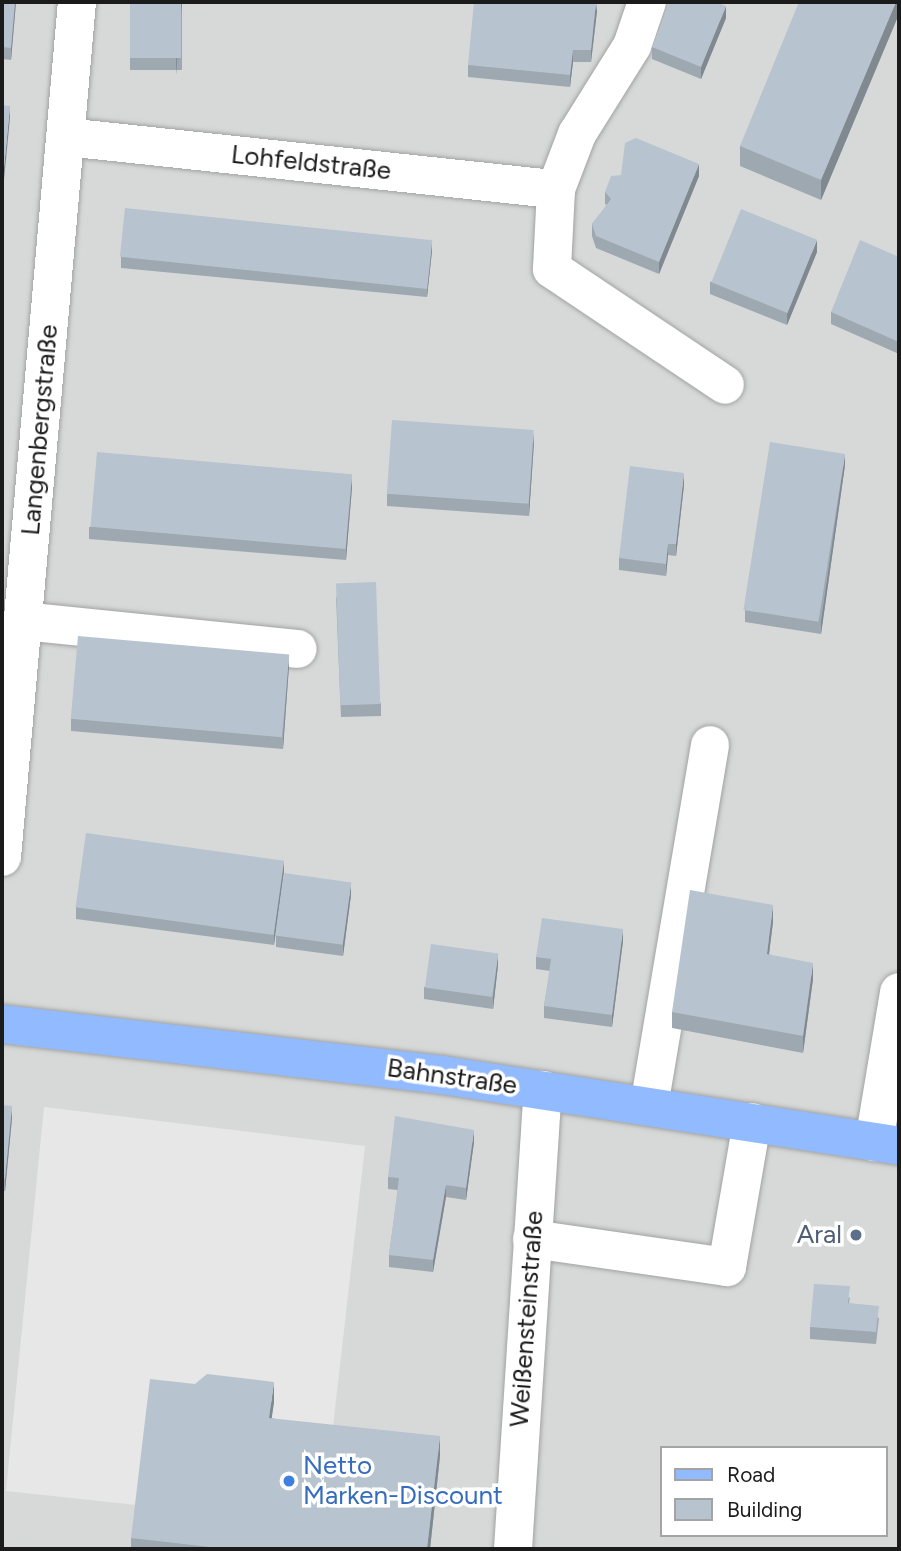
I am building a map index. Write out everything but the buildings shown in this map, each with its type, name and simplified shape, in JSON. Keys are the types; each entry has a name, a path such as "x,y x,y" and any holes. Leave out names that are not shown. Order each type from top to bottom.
{"main road":[{"name":"Bahnstraße","path":"2,1024 543,1090 887,1144"}],"street":[{"name":"Langenbergstraße","path":"2,857 77,2"},
{"path":"647,2 632,46 577,134 556,189 552,269 725,385"},
{"name":"Lohfeldstraße","path":"66,138 556,189"},
{"path":"23,621 298,649"},
{"path":"649,1106 710,745"},
{"path":"887,1144 899,992"},
{"name":"Weißensteinstraße","path":"513,1549 543,1090"},
{"path":"532,1239 727,1267 752,1122"}],"shaded area":[{"path":"2,2 899,2 899,1549 2,1549"},
{"path":"44,1107 365,1146 331,1444 269,1438 273,1402 137,1505 6,1491"}],"place":[{"name":"Aral","path":"856,1235"},
{"name":"Netto Marken-Discount","path":"289,1481"}]}
